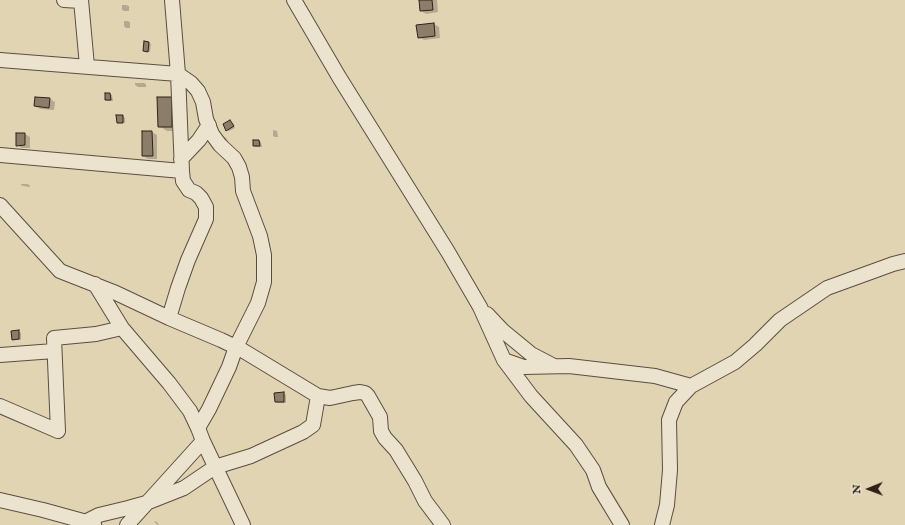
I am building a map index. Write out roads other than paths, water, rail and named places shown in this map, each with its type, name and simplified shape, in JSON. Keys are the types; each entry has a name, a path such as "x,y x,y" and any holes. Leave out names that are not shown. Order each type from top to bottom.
{"street":[{"path":"64,0 81,1 88,66"},
{"path":"169,318 188,260 206,219 206,207 201,198 196,193 189,190 183,181 181,165 178,74 172,0"},
{"path":"294,0 339,77 448,252 480,308 504,360 531,396 576,445 593,470 599,487 622,525"},
{"path":"0,60 178,74 191,83 198,91 203,102 206,119 212,134 220,145 234,158 239,167 242,177 242,191 260,236 264,256 264,282 258,304 236,347 229,367 209,409 200,435 127,525"},
{"path":"181,165 208,125"},
{"path":"0,155 181,165"},
{"path":"0,205 60,271 116,293 236,347 318,396 330,398 353,393 365,393 380,417 382,431 385,438 396,450 425,501 443,525"},
{"path":"662,525 667,505 670,470 669,420 676,402 691,386 735,362 755,345 780,320 827,288 905,261"},
{"path":"95,284 122,328 169,383 190,411 242,525"},
{"path":"480,308 503,331 531,354 556,367"},
{"path":"0,406 58,431 54,338 96,334 122,328"},
{"path":"0,355 54,351"},
{"path":"504,360 524,367 569,366 654,376 691,386"},
{"path":"0,500 43,510 90,524 99,515 146,503 184,488 215,467 250,456 302,432 313,424 318,396"}]}
